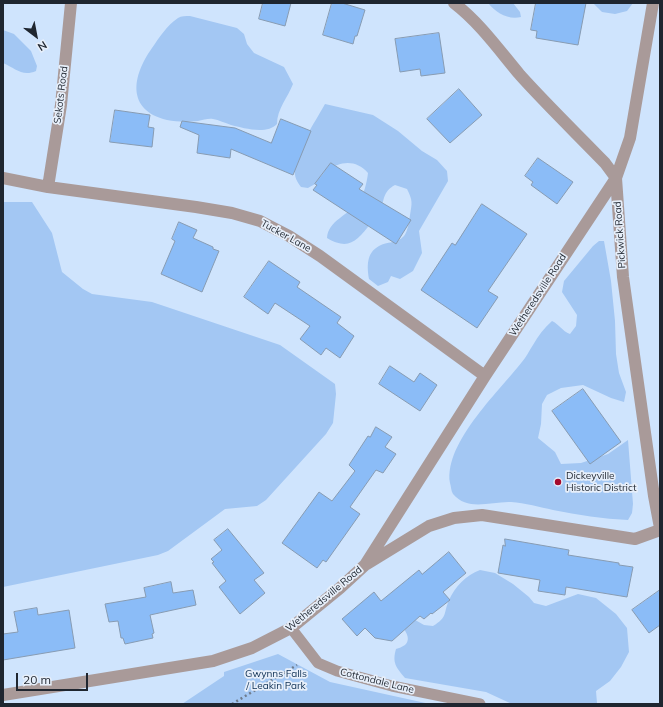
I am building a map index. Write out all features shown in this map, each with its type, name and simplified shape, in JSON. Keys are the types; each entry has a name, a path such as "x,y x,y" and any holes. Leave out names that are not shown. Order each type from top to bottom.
{"street":[{"name":"Sekots Road","path":"48,187 61,105 71,3"},
{"path":"454,3 463,10 491,39 520,75 605,163 616,178"},
{"name":"Wetheredsville Road","path":"365,565 484,376 616,178 630,138 653,3"},
{"name":"Tucker Lane","path":"3,178 48,187 232,213 260,221 289,236 320,256 484,376"},
{"name":"Pickwick Road","path":"616,178 624,285 660,529"},
{"name":"Wetheredsville Road","path":"3,695 213,661 252,648 292,628 365,565 429,526 454,518 482,515 635,539 660,529"}],"lane":[{"name":"Cottondale Lane","path":"292,628 318,663 337,671 392,686 480,704"}],"path":[{"path":"232,704 312,656"}],"green space":[{"path":"488,3 513,3 520,12 521,17 507,17 495,10"},
{"path":"593,3 633,3 627,11 615,14 602,12"},
{"path":"190,16 237,28 244,34 247,44 254,53 284,67 293,84 279,113 277,124 267,129 255,130 242,128 211,119 182,122 167,120 154,115 145,108 139,100 137,80 145,59 170,24 179,17"},
{"path":"3,30 14,34 31,51 37,66 36,71 27,73 19,71 3,63"},
{"path":"325,104 373,115 398,131 422,151 437,160 447,171 448,181 419,231 422,253 413,271 400,279 391,276 388,282 378,286 369,279 368,261 372,252 382,244 401,239 404,236 408,226 412,205 407,189 395,185 388,190 384,196 382,207 379,212 361,235 352,242 341,244 327,238 328,232 339,219 358,203 365,188 368,173 358,165 348,163 331,168 323,174 315,184 308,188 301,187 296,179 295,170 299,152"},
{"path":"3,202 32,202 52,233 62,272 83,289 92,294 152,302 280,345 335,384 336,394 333,423 326,434 266,500 257,506 225,509 168,551 158,555 3,587"},
{"path":"599,241 604,241 611,281 615,321 616,354 619,373 626,392 624,402 611,398 583,385 561,388 547,395 542,404 541,424 538,438 555,452 561,464 581,463 608,454 628,440 633,504 632,513 628,520 600,518 511,502 480,504 466,503 453,494 451,490 451,467 456,450 465,433 477,416 515,371 544,329 552,321 570,334 576,326 577,315 562,292 564,281 593,246"},
{"path":"480,570 495,573 513,584 534,603 546,606 578,594 596,598 616,614 627,628 629,652 621,667 610,681 596,691 596,704 512,704 486,692 405,678 397,668 394,658 396,649 405,645 408,638 405,631 394,618 403,613 424,625 433,626 443,618 449,600 458,586 470,575"},
{"name":"Gwynns Falls / Leakin Park","path":"278,654 330,682 430,704 182,704 224,676 224,672"}],"building":[{"path":"263,3 291,3 285,26 259,19"},
{"path":"332,3 342,3 365,10 353,44 323,35"},
{"path":"536,3 586,3 578,45 536,38 537,31 531,30"},
{"path":"439,33 445,73 421,76 420,69 400,72 395,39"},
{"path":"459,89 482,115 450,143 427,119"},
{"path":"115,110 150,115 148,127 154,128 152,147 110,142"},
{"path":"281,119 311,131 293,175 231,149 230,158 197,153 199,135 180,127 182,121 235,128 271,143"},
{"path":"538,158 573,182 557,204 531,185 533,182 525,176"},
{"path":"331,163 363,184 359,189 411,220 396,244 313,190 317,185 315,184"},
{"path":"482,204 527,234 488,291 498,297 477,328 421,290 452,243 455,245"},
{"path":"179,222 197,230 193,238 219,251 202,292 161,274 175,241 172,239"},
{"path":"269,261 300,282 297,287 341,317 337,323 354,336 340,358 326,348 321,355 300,339 310,326 275,303 268,314 244,297"},
{"path":"390,366 414,382 420,373 437,385 420,411 379,384"},
{"path":"583,389 621,442 590,464 552,411"},
{"path":"376,427 392,437 385,447 396,454 383,473 376,470 350,507 360,514 326,562 323,560 317,568 282,543 319,492 332,501 355,471 349,465 368,436 370,437"},
{"path":"228,529 264,573 254,580 265,593 240,614 219,587 226,581 212,563 214,562 211,559 222,550 214,540"},
{"path":"505,539 569,550 568,555 619,563 619,565 633,567 627,597 566,587 565,595 538,591 540,580 498,573 503,545 505,546"},
{"path":"449,552 466,573 443,592 450,600 424,619 420,616 392,641 375,638 365,628 357,636 342,619 374,592 381,601 419,570 422,574"},
{"path":"171,582 173,593 193,590 196,605 150,615 154,633 152,634 153,638 125,644 123,638 121,638 118,621 109,622 105,604 146,597 144,588"},
{"path":"660,590 660,625 649,633 632,610"},
{"path":"37,608 38,615 69,610 75,648 3,660 3,634 18,632 14,612"}],"place":[{"name":"Dickeyville Historic District","path":"558,482"}]}
